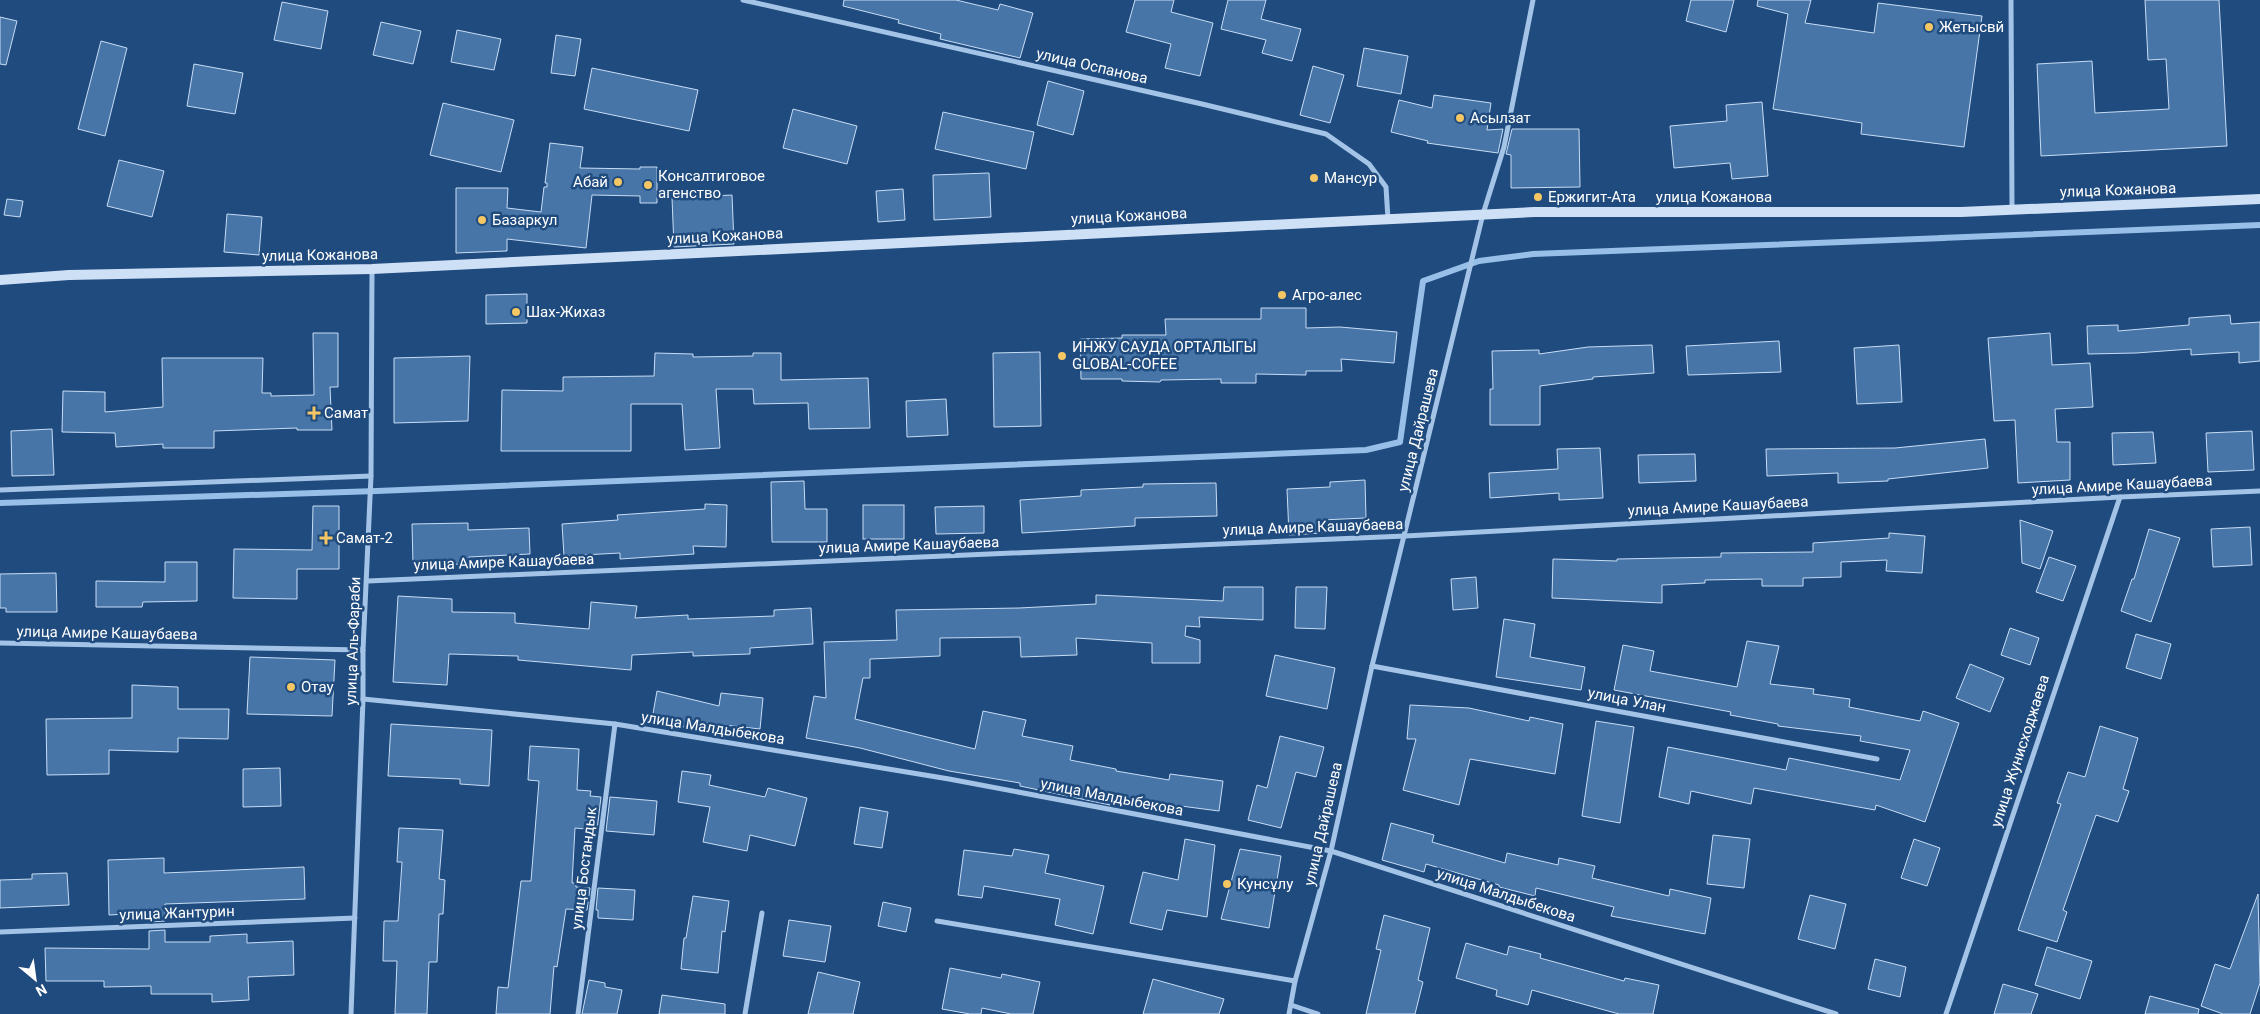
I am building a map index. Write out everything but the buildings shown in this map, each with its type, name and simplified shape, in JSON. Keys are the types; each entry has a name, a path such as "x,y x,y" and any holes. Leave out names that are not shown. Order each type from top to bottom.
{"main road":[{"name":"улица Кожанова","path":"0,280 69,275 372,269 1534,212 1961,212 2260,199"}],"street":[{"name":"улица Оспанова","path":"743,0 1326,134 1369,164 1386,187 1388,219"},
{"name":"улица Дайрашева","path":"1289,1014 1295,981 1331,851 1372,666 1406,536 1484,214 1504,147 1533,0"},
{"path":"2011,0 2012,209"},
{"name":"улица Аль-Фараби","path":"351,1014 363,699 362,650 368,580 371,476 372,269"},
{"path":"0,490 371,476"},
{"name":"улица Амире Кашаубаева","path":"368,580 1406,536 2120,496 2260,491"},
{"name":"улица Жунисходжаева","path":"1946,1014 2120,496"},
{"name":"улица Амире Кашаубаева","path":"0,643 362,650"},
{"name":"улица Улан","path":"1372,666 1877,759"},
{"name":"улица Малдыбекова","path":"363,699 615,724 949,779 1331,851 1836,1014"},
{"name":"улица Бостандык","path":"578,1014 615,724"},
{"path":"745,1014 762,912"},
{"name":"улица Жантурин","path":"0,932 355,918"},
{"path":"937,921 1295,981"},
{"path":"1291,1005 1318,1014"}],"waterway":[{"path":"1941,238 2260,225"},
{"path":"0,503 377,491 1366,450 1400,442 1423,281 1479,261 1533,254 1944,238"}],"place":[{"name":"Жетысвй","path":"1929,27"},
{"name":"Асылзат","path":"1460,118"},
{"name":"Мансур","path":"1314,178"},
{"name":"Абай","path":"618,182"},
{"name":"Консалтиговое агенство","path":"648,185"},
{"name":"Ержигит-Ата","path":"1538,197"},
{"name":"Базаркул","path":"482,220"},
{"name":"Агро-алес","path":"1282,295"},
{"name":"Шах-Жихаз","path":"516,312"},
{"name":"ИНЖУ САУДА ОРТАЛЫГЫ GLOBAL-COFEE","path":"1062,356"},
{"name":"Самат","path":"314,413"},
{"name":"Самат-2","path":"326,538"},
{"name":"Отау","path":"291,687"},
{"name":"Кунсұлу","path":"1227,884"}]}
